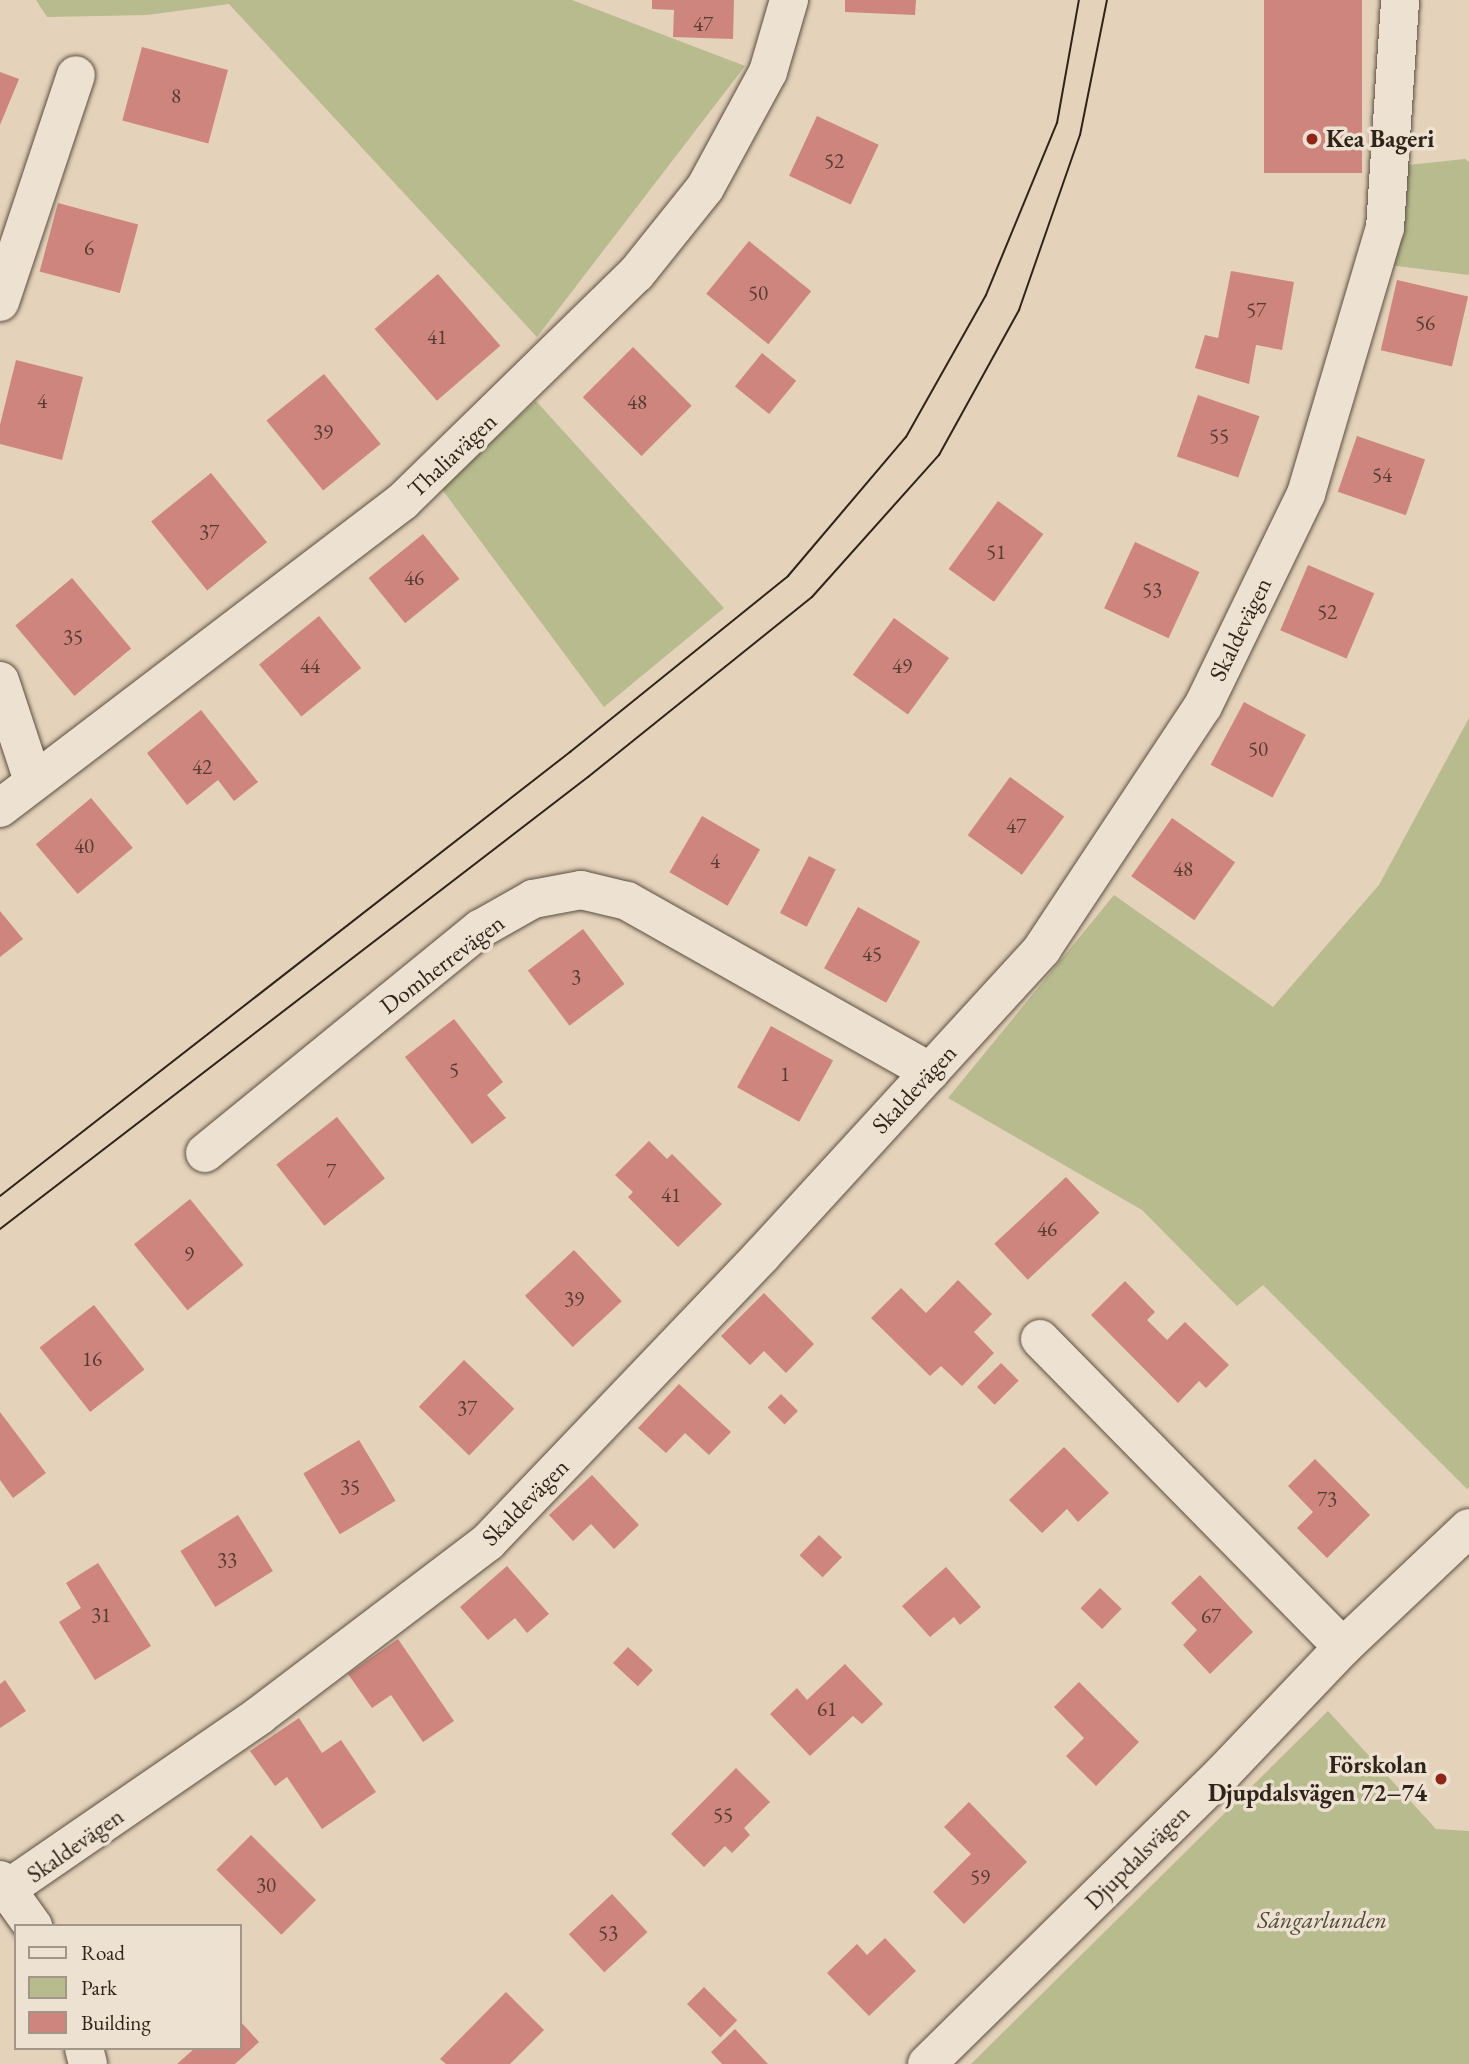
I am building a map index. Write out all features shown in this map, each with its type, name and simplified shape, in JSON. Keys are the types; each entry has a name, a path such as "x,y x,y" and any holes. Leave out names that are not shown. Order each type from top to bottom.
{"street":[{"name":"Thaliavägen","path":"0,808 33,780 403,501 636,274 705,188 768,72 789,0"},
{"name":"Skaldevägen","path":"3,1888 260,1715 488,1542 930,1072 1042,949 1203,706 1306,494 1385,228 1400,0"},
{"path":"0,302 76,75"},
{"path":"0,681 33,780"},
{"name":"Domherrevägen","path":"205,1153 480,929 533,899 581,890 627,901 930,1072"},
{"path":"1040,1339 1343,1647"},
{"name":"Djupdalsvägen","path":"927,2064 1223,1773 1343,1647 1469,1528"},
{"path":"3,1888 31,1924"}],"green space":[{"path":"36,0 572,0 745,66 537,337 229,4 147,15 47,17"},
{"path":"1465,159 1469,162 1469,275 1389,265 1408,165"},
{"path":"536,401 724,608 604,707 441,488"},
{"path":"1469,718 1467,1489 1263,1285 1237,1306 1142,1210 948,1098 1114,895 1273,1007 1379,885"},
{"name":"Sångarlunden","path":"1328,1711 1436,1829 1469,1831 1469,2064 971,2064"}],"building":[{"path":"652,0 734,0 733,39 673,37 674,10 652,9"},
{"path":"845,0 916,0 915,15 845,12"},
{"path":"1264,0 1362,0 1362,173 1264,173"},
{"path":"142,47 228,70 208,143 122,120"},
{"path":"0,72 19,79 0,125"},
{"path":"817,116 879,145 851,205 789,176"},
{"path":"58,203 138,224 120,293 40,272"},
{"path":"749,241 811,291 768,344 706,294"},
{"path":"1231,271 1294,282 1282,350 1256,345 1249,384 1195,368 1205,335 1218,338"},
{"path":"438,274 500,346 437,401 375,329"},
{"path":"1397,280 1468,296 1452,367 1381,350"},
{"path":"633,347 692,406 641,456 583,397"},
{"path":"762,353 796,381 769,414 735,386"},
{"path":"16,360 83,377 62,460 0,444 0,425"},
{"path":"324,374 381,444 323,491 266,421"},
{"path":"1198,395 1259,416 1238,478 1177,456"},
{"path":"1357,436 1425,459 1406,515 1338,492"},
{"path":"211,473 267,542 207,591 151,521"},
{"path":"998,501 1043,534 994,602 949,569"},
{"path":"423,534 460,579 405,623 369,578"},
{"path":"1135,542 1199,572 1168,638 1104,608"},
{"path":"1308,565 1374,593 1347,658 1280,630"},
{"path":"72,578 131,648 74,696 15,626"},
{"path":"319,616 361,668 301,717 259,664"},
{"path":"894,618 949,658 908,715 853,675"},
{"path":"1244,702 1306,735 1272,798 1211,765"},
{"path":"201,710 258,782 234,801 218,780 187,805 147,753"},
{"path":"1010,777 1064,816 1022,875 968,835"},
{"path":"91,798 133,848 78,894 36,844"},
{"path":"702,816 760,850 728,906 670,872"},
{"path":"1172,818 1235,862 1194,920 1131,876"},
{"path":"809,856 836,870 807,927 780,913"},
{"path":"858,907 920,941 886,1003 824,968"},
{"path":"0,911 23,939 0,957"},
{"path":"583,929 625,984 569,1026 528,971"},
{"path":"454,1019 503,1082 487,1095 506,1118 472,1144 405,1057"},
{"path":"771,1026 833,1060 799,1122 737,1087"},
{"path":"337,1117 385,1178 324,1226 276,1164"},
{"path":"649,1141 667,1159 672,1154 722,1204 678,1247 628,1197 633,1192 615,1175"},
{"path":"1066,1177 1099,1213 1028,1280 994,1244"},
{"path":"190,1199 243,1265 188,1310 134,1244"},
{"path":"574,1250 622,1301 573,1347 525,1296"},
{"path":"958,1280 992,1314 974,1332 994,1353 962,1386 941,1366 930,1376 871,1318 901,1288 926,1313"},
{"path":"1125,1281 1155,1312 1147,1320 1167,1340 1185,1322 1229,1365 1206,1388 1199,1381 1178,1403 1091,1315"},
{"path":"764,1293 814,1344 786,1373 764,1351 750,1365 721,1336"},
{"path":"94,1305 144,1370 90,1412 40,1347"},
{"path":"464,1360 514,1409 469,1455 419,1407"},
{"path":"1001,1363 1019,1381 995,1405 977,1387"},
{"path":"679,1384 731,1432 709,1455 685,1433 666,1453 638,1428"},
{"path":"781,1394 798,1411 785,1424 768,1407"},
{"path":"0,1412 46,1473 13,1498 0,1480"},
{"path":"359,1440 396,1501 340,1534 303,1473"},
{"path":"1064,1447 1109,1493 1078,1522 1067,1509 1042,1533 1009,1500"},
{"path":"1315,1459 1370,1515 1327,1558 1297,1528 1313,1512 1288,1486"},
{"path":"592,1475 639,1525 614,1549 591,1524 573,1541 549,1515"},
{"path":"238,1515 273,1571 215,1607 180,1551"},
{"path":"819,1535 842,1557 823,1577 800,1555"},
{"path":"98,1563 151,1646 95,1680 59,1622 81,1608 66,1583"},
{"path":"507,1566 549,1614 527,1633 515,1618 488,1640 460,1607"},
{"path":"946,1567 981,1607 960,1625 954,1617 930,1637 902,1606"},
{"path":"1200,1575 1253,1632 1210,1674 1183,1645 1197,1630 1171,1603"},
{"path":"1100,1588 1122,1609 1102,1629 1081,1608"},
{"path":"398,1639 454,1721 423,1742 391,1695 372,1708 348,1674"},
{"path":"628,1647 653,1670 638,1686 613,1663"},
{"path":"845,1664 883,1704 862,1724 853,1716 810,1756 770,1714 797,1688 807,1700"},
{"path":"5,1680 26,1711 0,1728 0,1684"},
{"path":"1079,1682 1139,1742 1096,1786 1066,1756 1084,1738 1054,1707"},
{"path":"299,1718 322,1753 341,1740 376,1792 322,1829 287,1777 275,1786 250,1751"},
{"path":"736,1768 770,1802 744,1828 750,1835 732,1853 725,1846 704,1867 671,1834"},
{"path":"969,1802 1027,1862 964,1924 933,1892 971,1854 944,1827"},
{"path":"251,1835 316,1900 281,1935 216,1870"},
{"path":"612,1894 647,1932 604,1972 569,1934"},
{"path":"885,1938 916,1971 869,2016 827,1973 857,1944 867,1955"},
{"path":"704,1987 737,2020 720,2037 687,2004"},
{"path":"506,1992 544,2030 510,2064 446,2064 440,2059"},
{"path":"242,2023 259,2042 235,2064 177,2064 193,2050 242,2050"},
{"path":"735,2029 768,2064 722,2064 711,2052"}],"tram line":[{"path":"0,1196 570,752 788,576 906,437 986,295 1057,123 1079,0"},
{"path":"0,1229 588,777 812,597 939,455 1019,310 1080,135 1107,0"}],"place":[{"name":"Kea Bageri","path":"1312,139"},
{"name":"Förskolan Djupdalsvägen 72–74","path":"1441,1779"}]}
